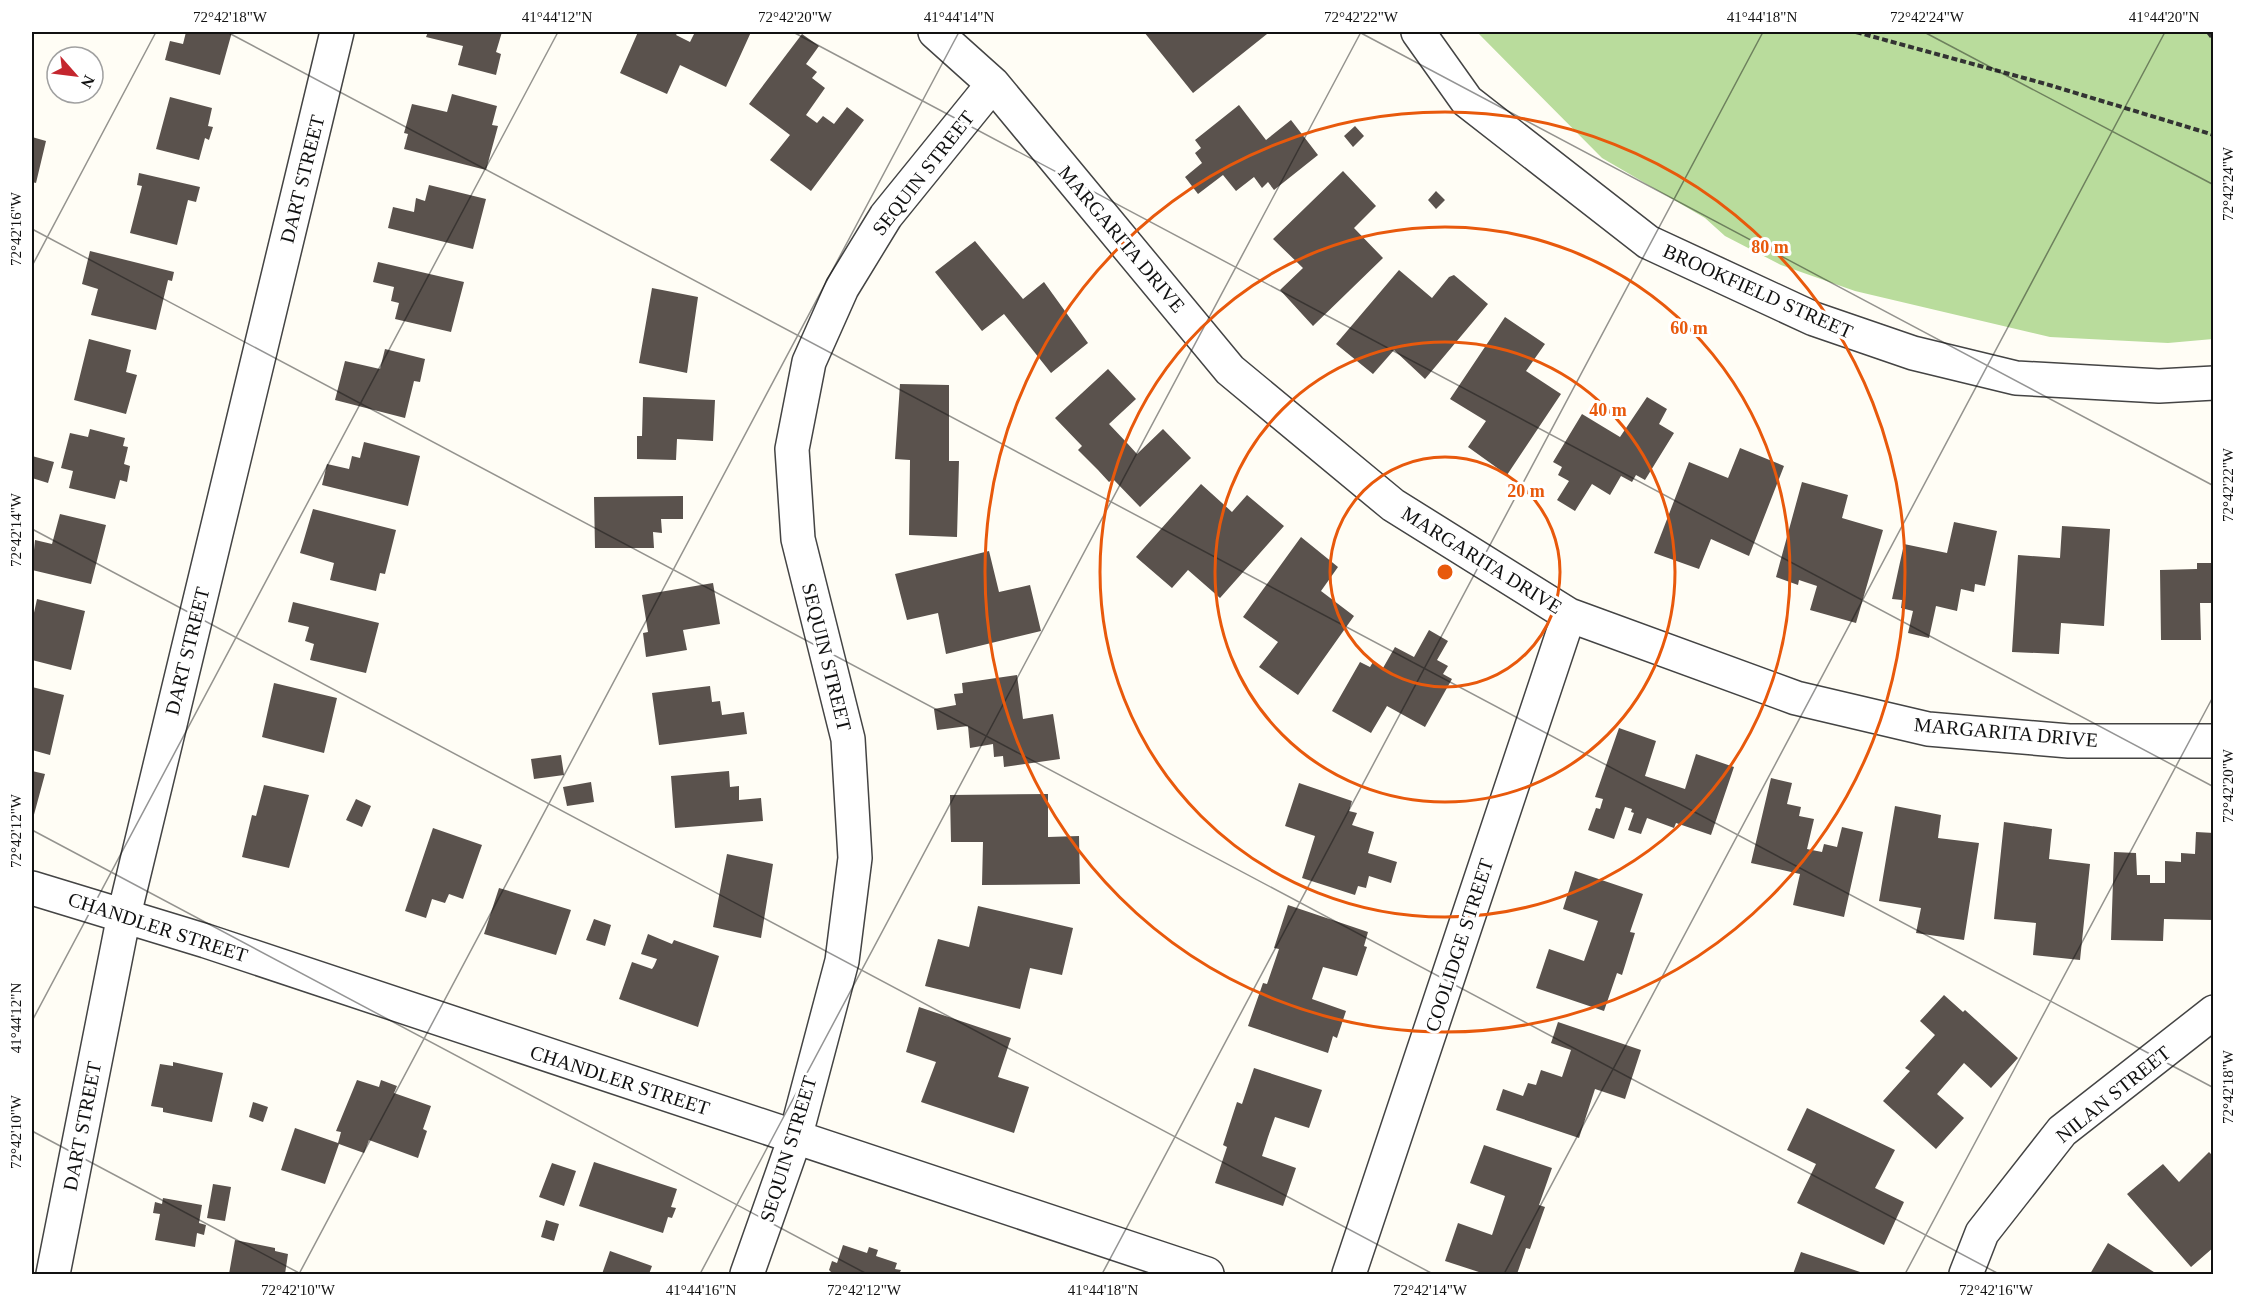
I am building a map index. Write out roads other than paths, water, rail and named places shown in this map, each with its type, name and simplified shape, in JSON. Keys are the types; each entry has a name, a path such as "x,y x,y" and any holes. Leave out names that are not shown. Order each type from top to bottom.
{"street":[{"name":"DART STREET","path":"53,1275 124,915 337,32"},
{"name":"MARGARITA DRIVE","path":"935,32 993,84 1230,370 1393,505 1569,615 1796,698 1928,729 2069,741 2214,741"},
{"name":"BROOKFIELD STREET","path":"1418,32 1467,101 1648,242 1814,319 1913,353 2016,378 2159,386 2214,383"},
{"name":"SEQUIN STREET","path":"747,1275 795,1138 842,961 855,858 848,739 798,539 792,449 809,362 842,288 886,216 993,84"},
{"name":"COOLIDGE STREET","path":"1349,1275 1569,615"},
{"name":"CHANDLER STREET","path":"32,888 124,915 1207,1275"},
{"name":"NILAN STREET","path":"1966,1275 1982,1233 2062,1131 2214,1012"}]}
